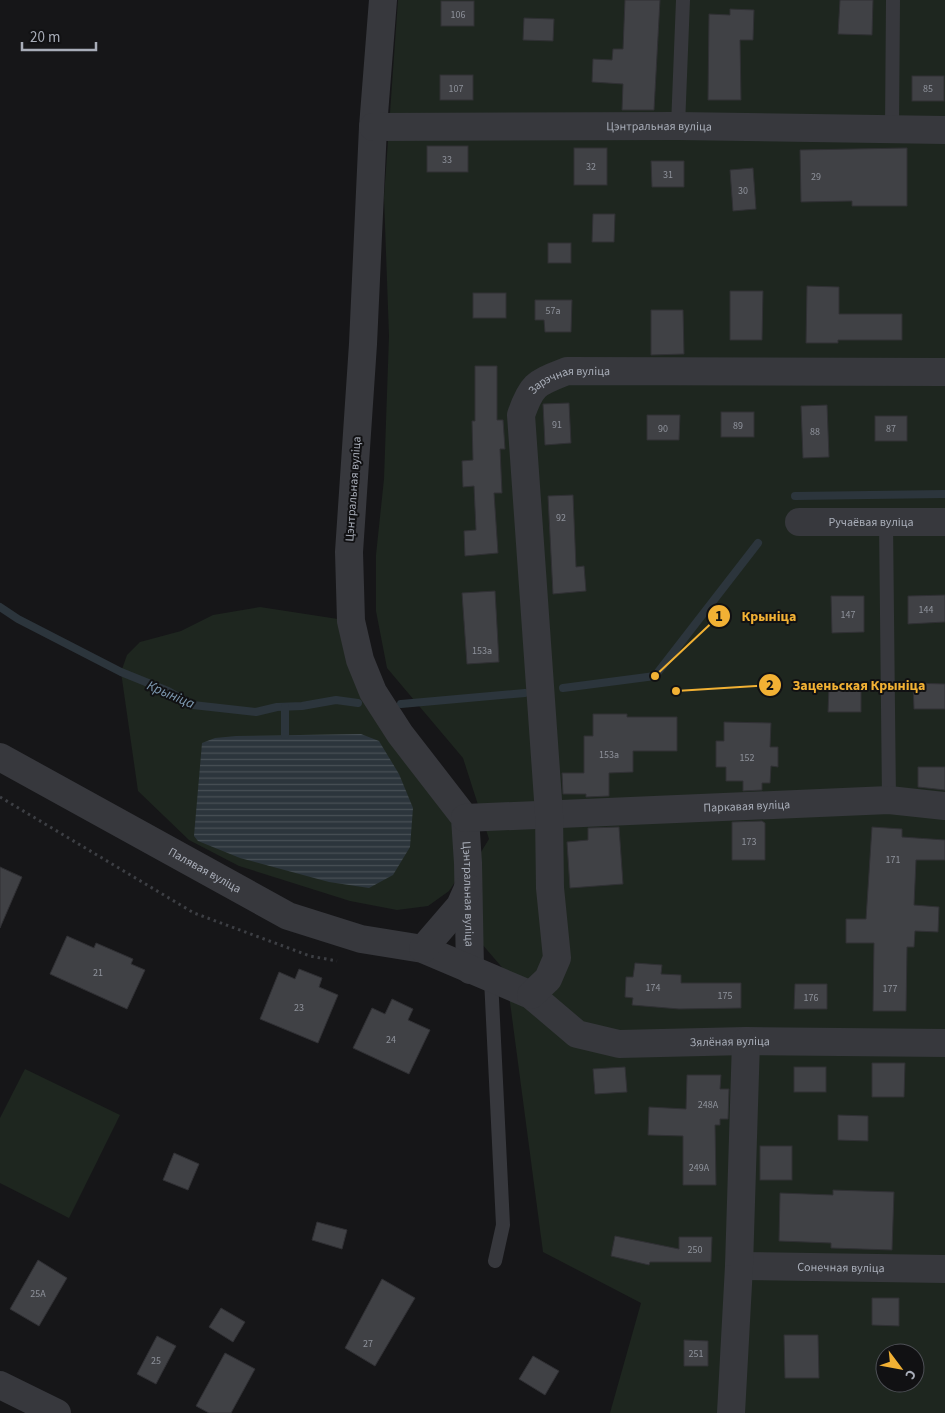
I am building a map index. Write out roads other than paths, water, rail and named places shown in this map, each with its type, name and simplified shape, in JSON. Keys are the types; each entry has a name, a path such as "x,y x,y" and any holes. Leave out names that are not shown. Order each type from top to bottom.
{"street":[{"name":"Цэнтральная вуліца","path":"383,0 373,127 363,344 349,552 351,621 360,660 373,692 400,734 465,818 468,888 480,974"},
{"name":"Цэнтральная вуліца","path":"373,127 678,126 945,130"},
{"name":"Зарэчная вуліца","path":"549,814 521,415 528,395 538,382 567,371 945,372"},
{"name":"Ручаёвая вуліца","path":"799,522 945,522"},
{"name":"Палявая вуліца","path":"0,757 288,916 361,938 423,949 480,974"},
{"name":"Паркавая вуліца","path":"549,814 889,800 945,806"},
{"path":"465,818 549,814 550,888 557,958 548,979 531,995"},
{"path":"423,949 460,906 468,888"},
{"name":"Зялёная вуліца","path":"480,974 531,995 577,1034 619,1044 746,1041 945,1043"},
{"path":"731,1413 739,1266 746,1041"},
{"name":"Сонечная вуліца","path":"739,1266 945,1270"},
{"path":"0,1385 57,1413"}],"lane":[{"path":"678,126 683,0"},
{"path":"892,130 894,0"},
{"path":"886,522 889,800"},
{"path":"480,974 503,1225 495,1261"}],"waterway":[{"name":"Крыніца","path":"795,496 945,494"},
{"name":"Крыніца","path":"563,688 655,676 758,543"},
{"name":"Крыніца","path":"0,607 18,619 121,672 168,691 193,705 256,712 277,707 302,706 336,700 358,703"},
{"name":"Крыніца","path":"401,704 525,693"},
{"path":"285,707 285,735"}],"place":[{"name":"Крыніца","path":"655,676"},
{"name":"Заценьская Крыніца","path":"676,691"}]}
